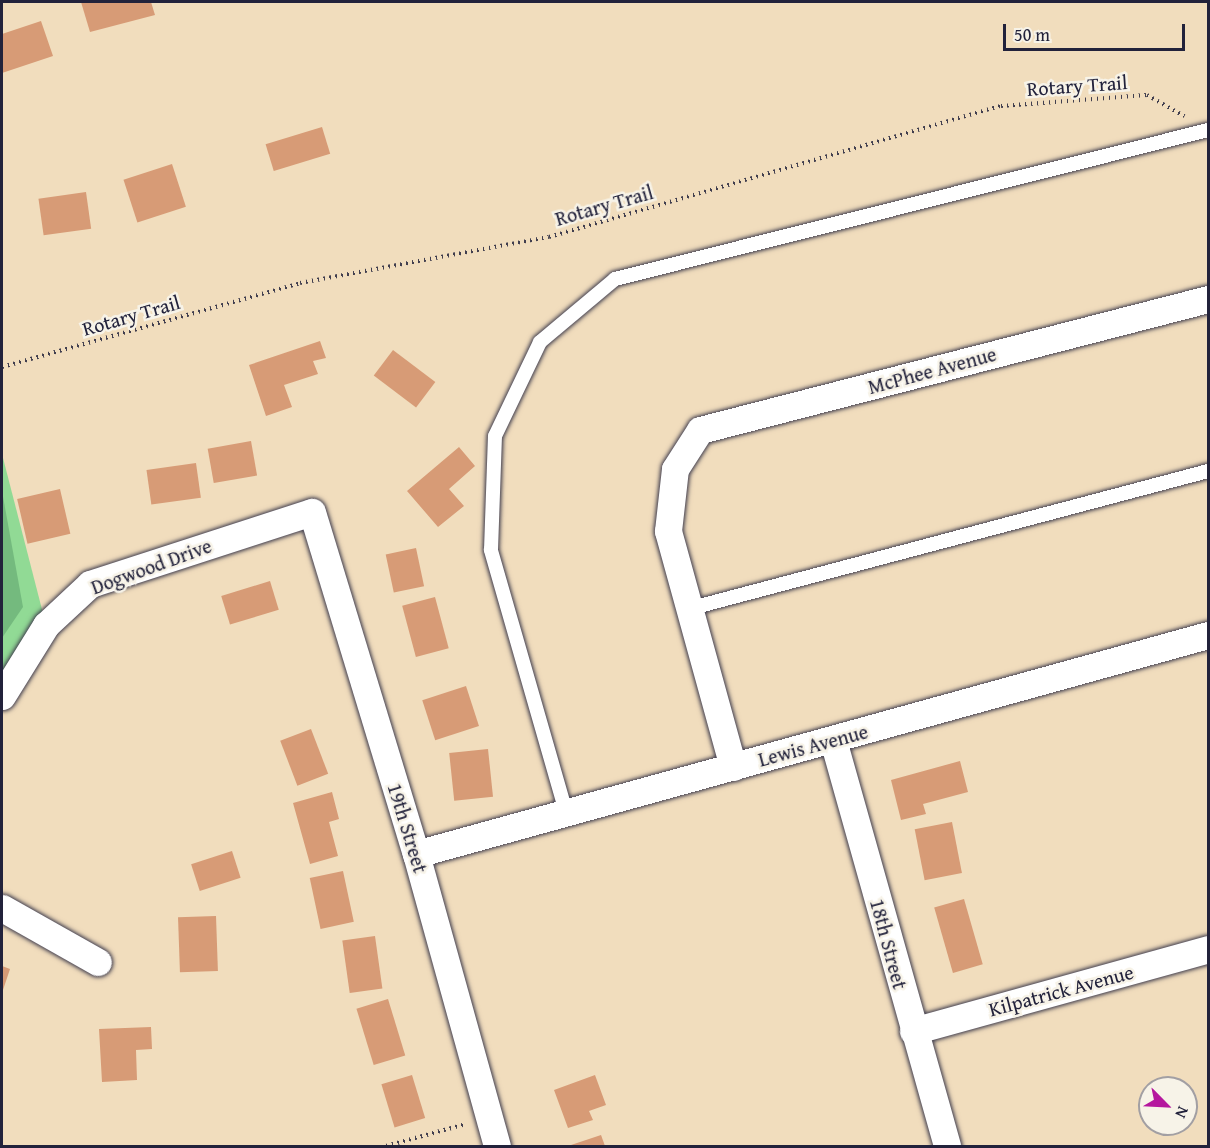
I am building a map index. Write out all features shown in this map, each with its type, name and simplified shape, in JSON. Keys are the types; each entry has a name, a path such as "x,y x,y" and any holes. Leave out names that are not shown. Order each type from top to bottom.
{"street":[{"name":"McPhee Avenue","path":"688,609 668,531 675,469 700,430 1209,299"},
{"name":"Dogwood Drive","path":"2,696 46,625 90,584 312,512"},
{"name":"19th Street","path":"312,512 416,854 497,1146"},
{"path":"688,609 733,767"},
{"name":"Lewis Avenue","path":"416,854 1209,635"},
{"name":"18th Street","path":"833,740 947,1146"},
{"path":"2,908 98,962"},
{"name":"Kilpatrick Avenue","path":"913,1031 1209,949"}],"lane":[{"path":"566,812 491,550 495,436 540,342 615,279 1208,130"},
{"path":"688,609 1209,471"}],"path":[{"name":"Rotary Trail","path":"2,367 300,283 549,237 1001,106 1147,95 1208,130"},
{"path":"386,1146 489,1119"}],"green space":[{"path":"2,454 46,625 2,696"},
{"path":"2,491 23,607 2,638"}],"building":[{"path":"81,2 151,2 155,15 90,32"},
{"path":"41,21 53,56 2,73 2,34"},
{"path":"322,127 330,154 274,171 266,144"},
{"path":"172,164 186,207 137,223 123,180"},
{"path":"86,192 91,229 44,235 38,199"},
{"path":"320,341 326,358 313,361 318,374 284,385 292,407 266,416 249,365"},
{"path":"393,350 435,382 416,407 374,376"},
{"path":"251,441 257,475 214,483 208,449"},
{"path":"459,447 475,466 449,489 464,506 438,527 407,491"},
{"path":"196,463 201,498 151,505 146,470"},
{"path":"60,489 70,534 27,544 17,499"},
{"path":"416,548 424,586 394,593 386,554"},
{"path":"270,581 279,610 230,625 221,596"},
{"path":"435,597 449,648 416,657 402,606"},
{"path":"466,686 479,726 435,740 422,700"},
{"path":"311,729 328,774 297,786 280,741"},
{"path":"488,749 493,797 454,801 449,753"},
{"path":"960,761 968,792 923,804 926,814 901,820 891,780"},
{"path":"332,792 339,819 329,822 338,856 310,864 293,803"},
{"path":"952,822 962,873 925,880 915,829"},
{"path":"232,851 241,878 200,891 191,864"},
{"path":"343,871 354,922 321,929 310,878"},
{"path":"964,899 983,964 953,973 934,908"},
{"path":"216,916 218,971 180,972 178,917"},
{"path":"375,936 382,988 350,993 342,941"},
{"path":"2,966 10,969 2,993"},
{"path":"388,999 405,1055 374,1065 356,1009"},
{"path":"151,1027 152,1049 136,1050 137,1080 102,1082 99,1029"},
{"path":"412,1075 425,1118 395,1127 381,1084"},
{"path":"595,1075 606,1105 589,1111 593,1120 568,1128 554,1090"},
{"path":"601,1135 605,1146 568,1146"}]}
